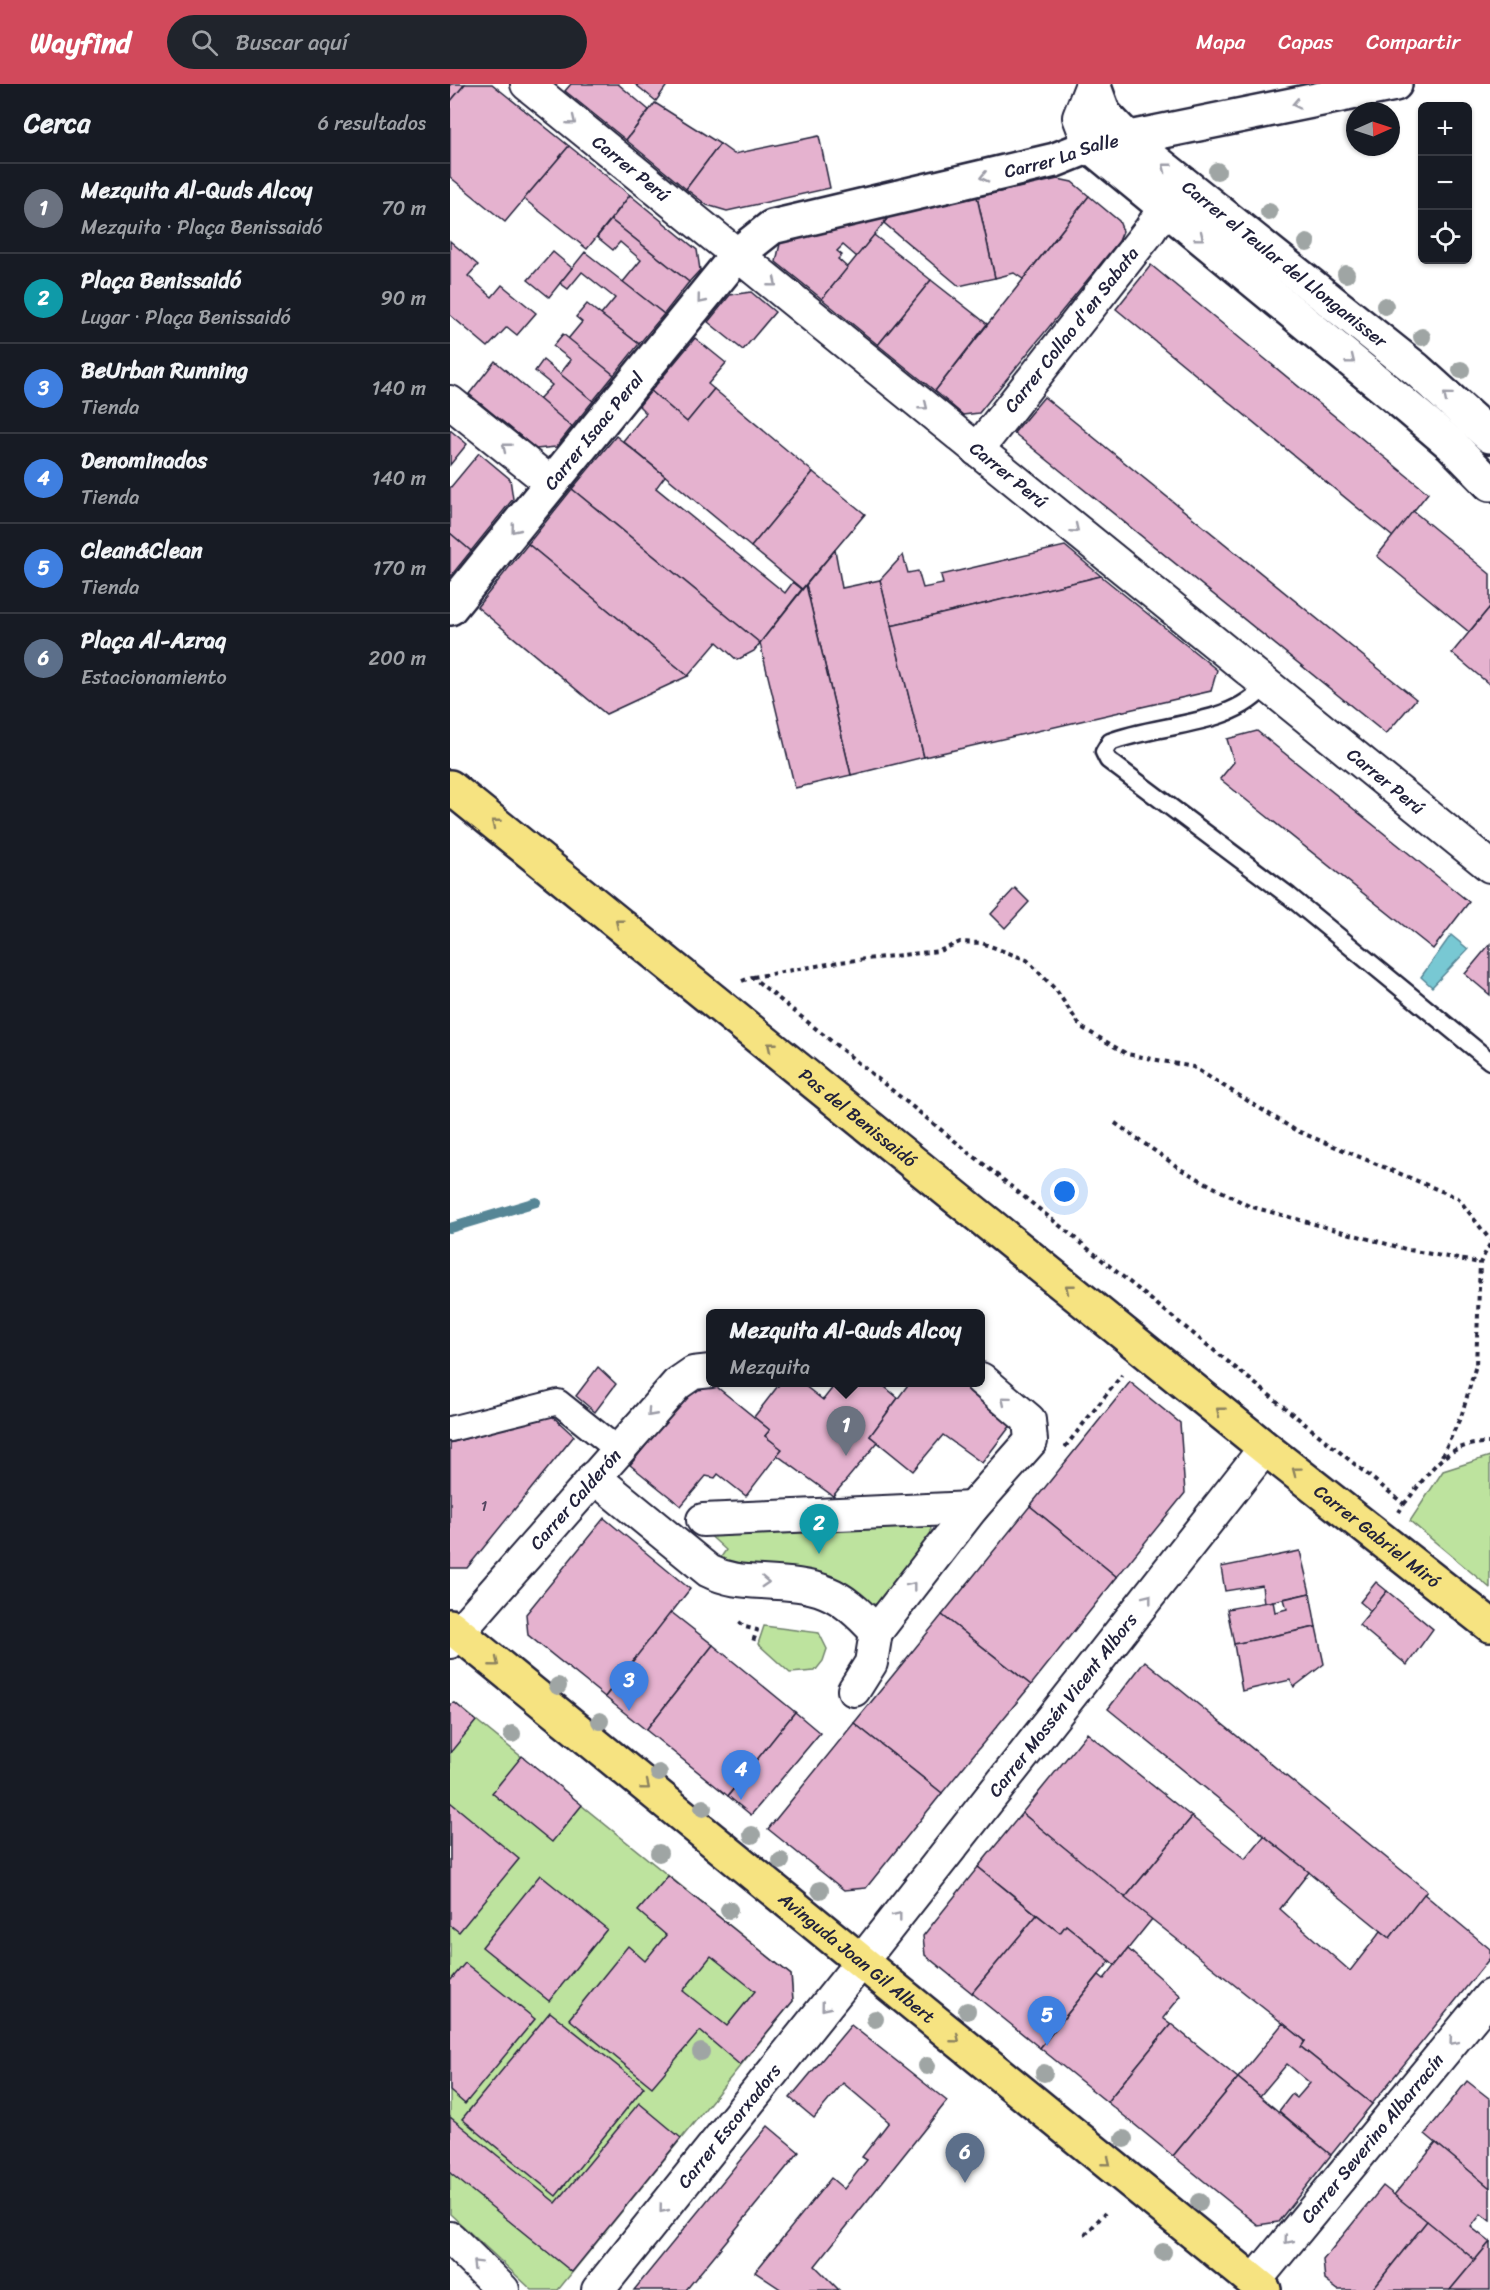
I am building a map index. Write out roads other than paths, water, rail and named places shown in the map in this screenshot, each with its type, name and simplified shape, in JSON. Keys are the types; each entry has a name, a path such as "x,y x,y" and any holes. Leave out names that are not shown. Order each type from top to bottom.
{"main road":[{"name":"Pas del Benissaidó","path":"450,787 1265,1448"},
{"name":"Carrer Gabriel Miró","path":"1265,1448 1490,1625"},
{"name":"Avinguda Joan Gil Albert","path":"453,1633 1259,2286"}],"street":[{"name":"Carrer Perú","path":"527,84 1490,866"},
{"name":"Carrer el Teular del Llonganisser","path":"1093,84 1104,114 1129,140 1416,369 1490,436"},
{"path":"1090,146 1079,117 1093,84"},
{"name":"Carrer La Salle","path":"738,254 772,227 1055,160 1090,146 1129,140 1395,84"},
{"name":"Carrer el Teular del Llonganisser","path":"1090,146 1404,404 1451,444 1490,484"},
{"name":"Carrer Collao d'en Sabata","path":"977,450 1143,239 1164,208"},
{"name":"Carrer Isaac Peral","path":"450,608 738,254"},
{"path":"450,402 552,483"},
{"name":"Carrer Calderón","path":"453,1633 677,1384 693,1373 706,1372"},
{"path":"854,1690 871,1663 876,1632 1030,1430 985,1383"},
{"path":"450,1429 558,1402 618,1450"},
{"name":"Carrer Mossén Vicent Albors","path":"861,1962 1265,1448"},
{"path":"594,1477 709,1571 727,1580 814,1586 834,1594 849,1605 876,1632"},
{"path":"703,1520 972,1508"},
{"name":"Carrer Escorxadors","path":"598,2290 861,1962"},
{"name":"Carrer Severino Albarracín","path":"1259,2286 1490,1996"},
{"path":"450,2238 503,2290"}],"lane":[{"path":"1266,684 1257,696 1237,708 1110,742 1104,752 1108,760 1288,896 1490,1061"}],"water":[{"path":"1451,935 1468,949 1432,987 1421,977"}],"waterway":[{"path":"450,1228 536,1202"}],"place":[{"name":"Mezquita Al-Quds Alcoy","path":"846,1456"},
{"name":"Plaça Benissaidó","path":"819,1554"},
{"name":"BeUrban Running","path":"629,1711"},
{"name":"Denominados","path":"741,1800"},
{"name":"Clean&Clean","path":"1047,2046"},
{"name":"Plaça Al-Azraq","path":"965,2183"}]}
